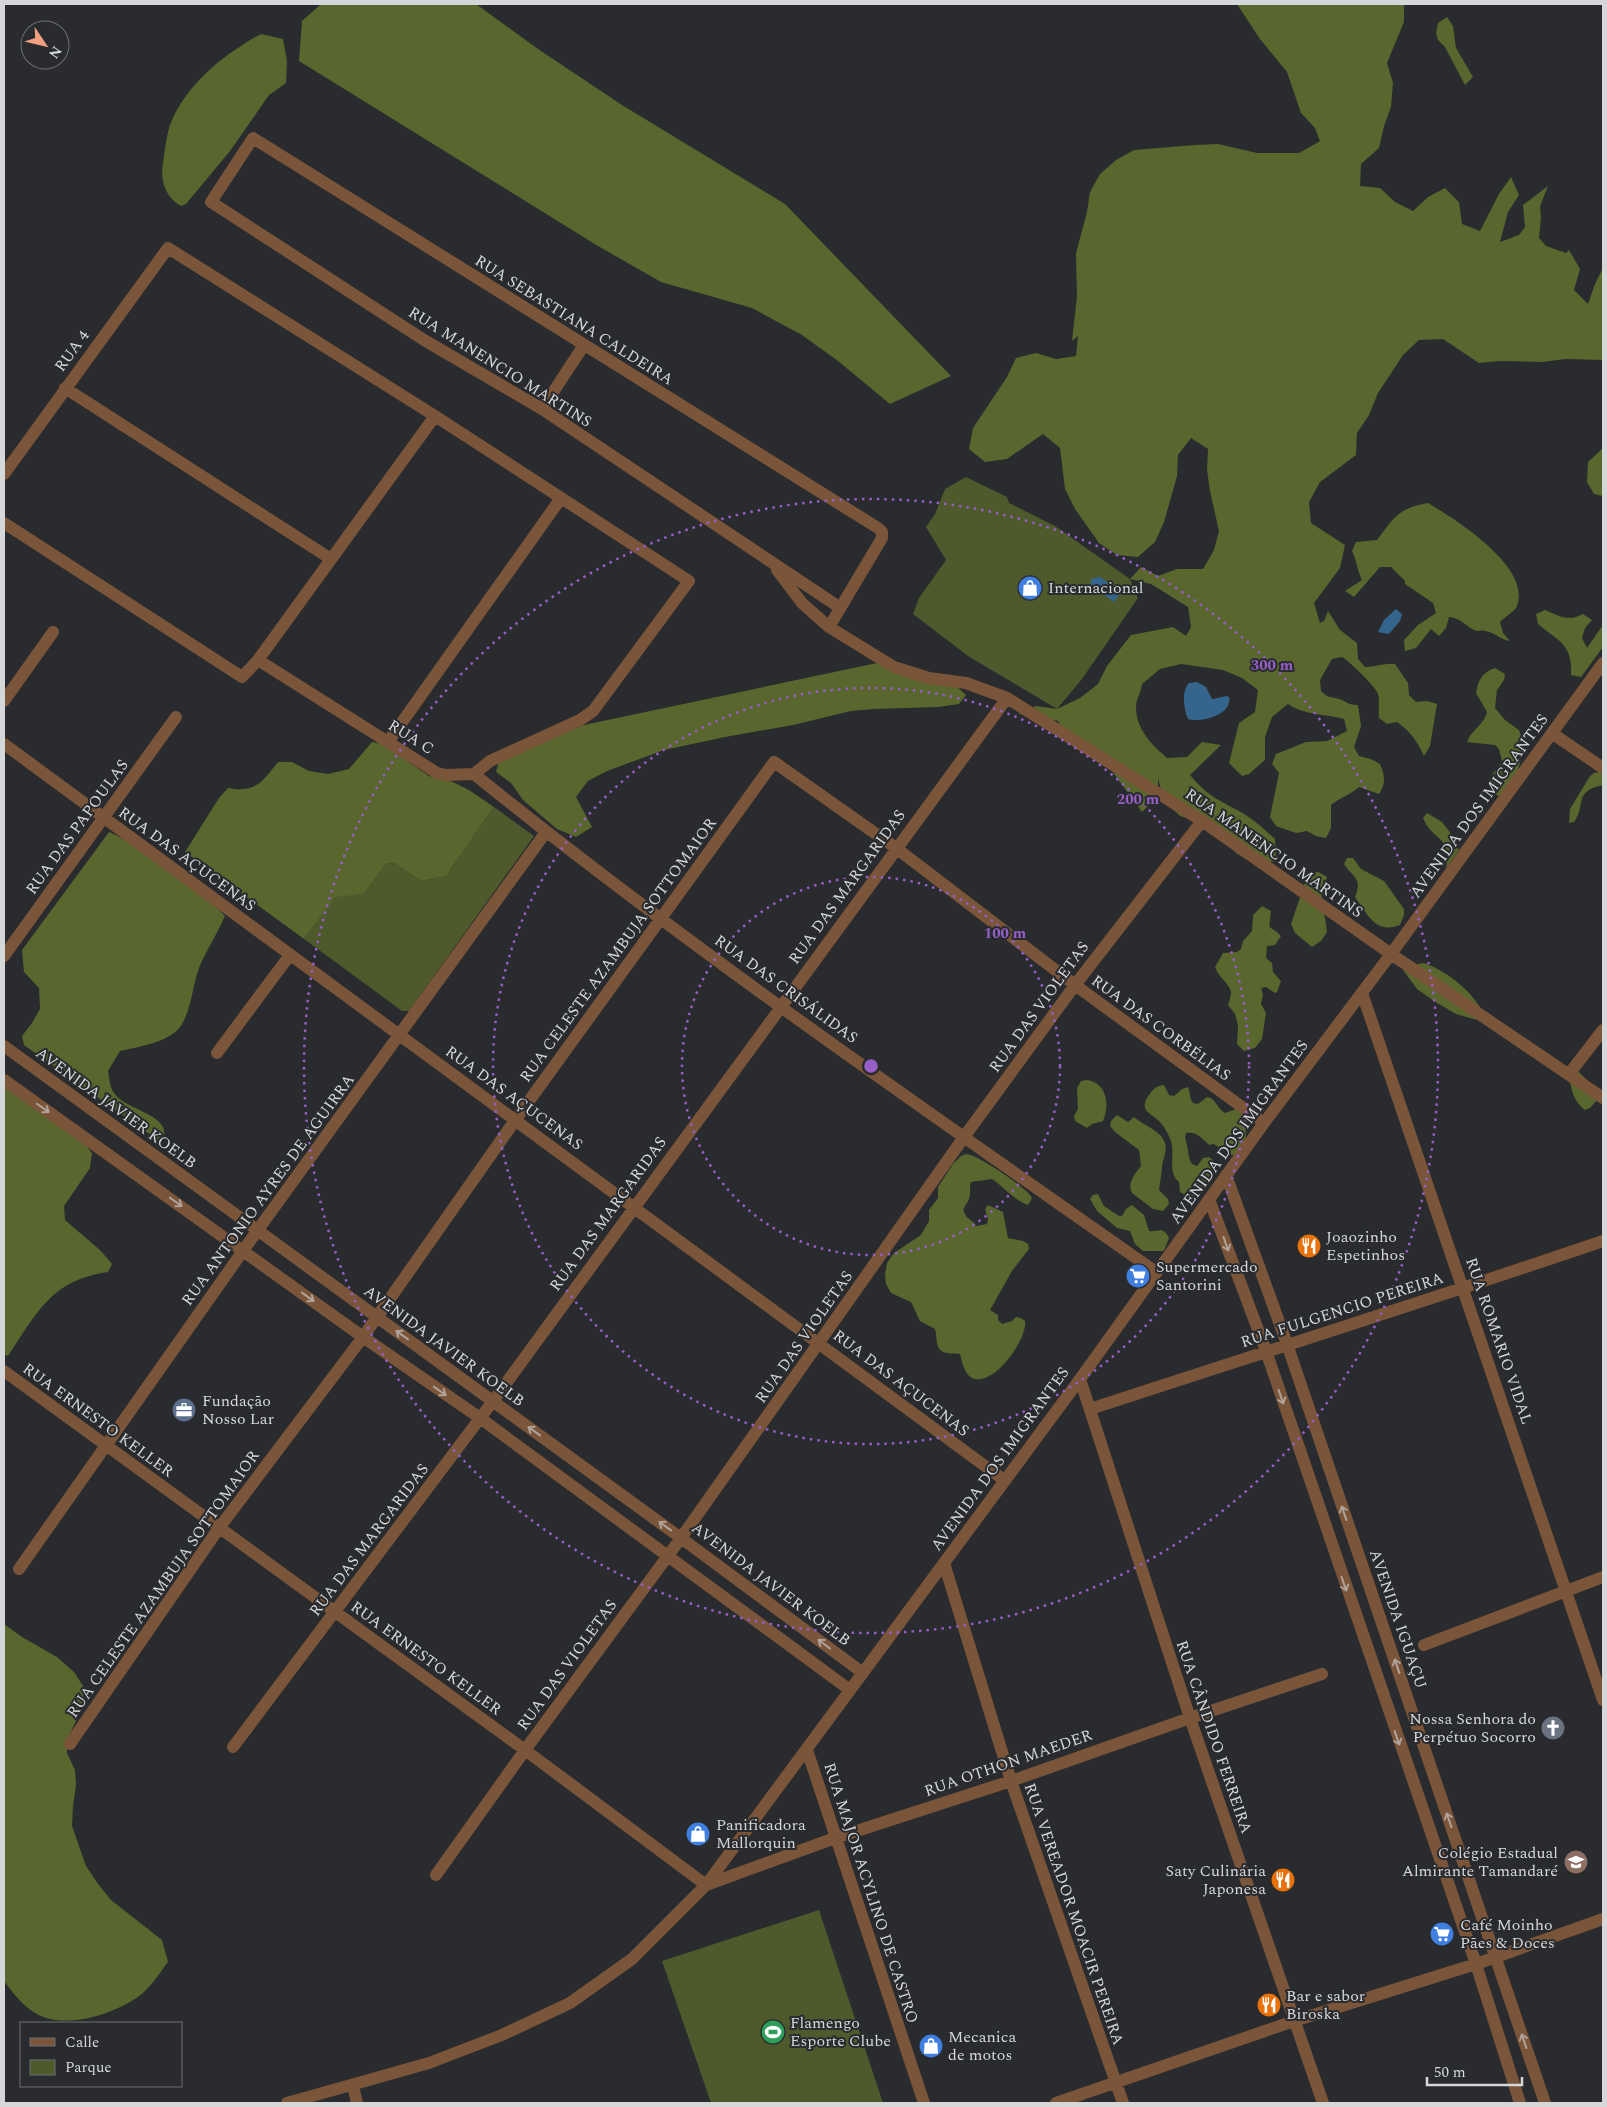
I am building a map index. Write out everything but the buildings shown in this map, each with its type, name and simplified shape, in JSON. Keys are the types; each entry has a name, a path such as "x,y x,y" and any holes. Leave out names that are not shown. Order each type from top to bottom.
{"street":[{"name":"RUA MANENCIO MARTINS","path":"253,138 211,202 424,340 542,410 839,607"},
{"name":"RUA SEBASTIANA CALDEIRA","path":"253,138 878,528 882,532 882,538 839,607"},
{"name":"RUA 4","path":"4,474 168,248 435,416"},
{"path":"542,410 584,345"},
{"path":"66,388 332,560"},
{"path":"4,523 237,675 242,676 258,660 435,416 689,581 593,711 580,720 490,760 474,774 546,832"},
{"path":"388,742 561,498"},
{"name":"RUA MANENCIO MARTINS","path":"771,562 802,603 829,627 894,667 929,678 966,684 1007,698 1202,821 1391,954 1603,1098"},
{"path":"829,627 839,607"},
{"path":"4,701 53,632"},
{"name":"RUA C","path":"258,660 437,773 446,776 474,774"},
{"name":"AVENIDA DOS IMIGRANTES","path":"287,2103 353,2086 429,2063 502,2035 570,2003 632,1959 706,1885 1080,1379 1226,1175 1391,954 1603,663"},
{"name":"RUA DAS MARGARIDAS","path":"233,1747 493,1402 634,1206 1007,698"},
{"name":"RUA DAS PAPOULAS","path":"4,954 176,717"},
{"path":"1552,734 1603,768"},
{"name":"RUA DAS AÇUCENAS","path":"4,744 1004,1480"},
{"name":"RUA DAS CORBÉLIAS","path":"774,762 896,848 1074,985 1264,1123"},
{"name":"RUA CELESTE AZAMBUJA SOTTOMAIOR","path":"70,1744 219,1528 363,1337 516,1120 774,762"},
{"name":"RUA DAS VIOLETAS","path":"436,1875 525,1750 681,1538 964,1137 1074,985 1202,821"},
{"name":"RUA DAS CRISÁLIDAS","path":"546,832 780,1007 1156,1272"},
{"name":"RUA ANTONIO AYRES DE AGUIRRA","path":"19,1569 257,1230 546,832"},
{"path":"217,1053 290,955"},
{"name":"RUA ROMARIO VIDAL","path":"1362,993 1603,1700"},
{"path":"1569,1074 1603,1030"},
{"name":"AVENIDA JAVIER KOELB","path":"4,1046 681,1538 863,1673"},
{"path":"4,1080 363,1337 480,1418 666,1557 850,1690"},
{"name":"AVENIDA IGUAÇU","path":"1226,1175 1287,1344 1545,2103"},
{"path":"1209,1199 1266,1351 1476,1964 1520,2103"},
{"name":"RUA FULGENCIO PEREIRA","path":"1090,1409 1603,1241"},
{"name":"RUA ERNESTO KELLER","path":"4,1371 525,1750 706,1885"},
{"name":"RUA CÂNDIDO FERREIRA","path":"1080,1379 1190,1718 1323,2103"},
{"name":"RUA VEREADOR MOACIR PEREIRA","path":"944,1562 1011,1781 1124,2103"},
{"path":"1424,1645 1603,1577"},
{"name":"RUA OTHON MAEDER","path":"706,1885 835,1838 1011,1781 1322,1674"},
{"name":"RUA MAJOR ACYLINO DE CASTRO","path":"807,1750 924,2103"},
{"path":"1056,2103 1294,2021 1476,1964 1603,1919"},
{"path":"353,2086 357,2103"}],"green space":[{"path":"321,4 476,4 538,49 622,105 785,204 951,376 890,404 838,361 802,335 752,308 661,282 598,246 299,61 302,21"},
{"path":"1237,4 1404,4 1404,22 1387,63 1393,83 1391,107 1379,148 1361,164 1360,186 1380,188 1395,202 1413,211 1428,197 1445,188 1459,202 1462,224 1480,231 1499,194 1511,177 1519,195 1508,212 1500,242 1519,235 1525,227 1523,205 1548,186 1540,206 1539,238 1546,246 1566,253 1569,250 1580,269 1574,290 1588,304 1603,268 1603,360 1565,359 1543,362 1500,361 1479,363 1443,339 1419,340 1403,355 1378,393 1369,415 1357,433 1356,455 1320,482 1309,502 1311,523 1345,545 1340,568 1314,603 1320,623 1324,621 1328,611 1340,630 1357,643 1358,659 1365,667 1395,664 1408,683 1409,695 1416,702 1427,701 1437,704 1430,746 1424,756 1413,737 1402,725 1397,722 1387,724 1379,718 1378,694 1367,680 1342,657 1332,659 1320,680 1321,691 1328,696 1358,705 1361,726 1354,747 1359,756 1380,764 1384,783 1379,794 1359,787 1331,805 1331,828 1326,838 1316,836 1307,831 1296,833 1276,826 1270,817 1279,773 1272,764 1276,754 1306,742 1327,741 1347,731 1344,719 1308,712 1288,704 1272,717 1265,737 1265,760 1249,774 1242,776 1229,763 1239,723 1255,712 1258,690 1242,678 1223,670 1181,664 1160,669 1142,684 1136,704 1139,722 1150,742 1167,758 1187,757 1202,742 1221,745 1190,775 1208,793 1250,818 1275,839 1276,861 1254,864 1236,853 1221,835 1200,822 1180,816 1165,802 1158,779 1158,796 1142,812 1104,760 1068,739 1058,721 1018,714 1036,706 1057,709 1080,698 1098,684 1107,666 1131,635 1173,627 1186,636 1191,627 1188,607 1151,584 1130,579 1141,567 1158,576 1177,569 1203,569 1214,550 1219,531 1207,470 1208,449 1191,438 1178,455 1177,476 1164,522 1155,542 1138,557 1117,555 1099,543 1075,509 1065,489 1060,448 1043,434 1007,459 985,462 969,449 973,428 1007,377 1016,358 1036,353 1056,359 1076,356 1078,336 1072,341 1077,296 1076,253 1087,212 1090,192 1100,174 1116,160 1134,150 1218,144 1257,153 1299,153 1320,141 1315,128 1301,113 1287,72 1260,39"},
{"path":"1447,17 1453,26 1456,48 1473,77 1465,85 1445,47 1438,40 1436,33 1438,23"},
{"path":"261,34 283,39 287,61 286,83 269,95 230,151 186,204 181,206 167,193 162,176 170,125 177,110 196,83 233,51"},
{"path":"1603,448 1603,496 1594,494 1587,482 1588,462"},
{"name":"Internacional","path":"966,477 1007,497 1009,503 1055,526 1130,579 1138,598 1082,679 1057,709 968,656 913,614 919,598 946,560 926,527 935,514 945,489"},
{"path":"1428,503 1472,532 1503,560 1513,576 1519,591 1517,606 1500,622 1503,633 1510,641 1488,632 1477,631 1458,619 1449,617 1446,628 1439,636 1431,629 1416,648 1405,651 1404,640 1418,625 1436,613 1433,603 1405,584 1405,581 1391,567 1380,567 1354,597 1345,591 1362,580 1352,551 1356,542 1377,540 1398,515 1410,508"},
{"path":"1545,610 1568,618 1583,614 1592,620 1585,628 1582,638 1587,648 1603,625 1603,647 1581,677 1571,675 1570,656 1563,644 1538,624 1536,614"},
{"path":"877,663 956,686 966,695 959,704 938,707 851,711 793,725 664,750 607,771 588,781 576,797 592,827 576,837 557,829 523,800 511,783 496,772 499,761 584,725"},
{"path":"1495,668 1505,674 1504,680 1497,690 1495,708 1505,720 1519,730 1524,746 1517,774 1499,796 1494,794 1490,783 1492,775 1502,761 1499,749 1495,745 1467,742 1487,712 1476,693 1478,685 1484,675"},
{"path":"372,742 382,744 429,776 453,782 469,790 494,807 446,876 421,881 394,863 386,864 364,894 335,897 304,939 185,852 219,798 228,788 245,789 258,784 278,762 292,762 309,771 328,774 349,769"},
{"path":"1603,771 1603,785 1587,791 1582,799 1578,816 1574,822 1569,823 1570,809 1590,776"},
{"path":"494,807 534,836 409,1011 402,1011 304,939 335,896 364,894 386,864 394,863 421,881 446,876"},
{"path":"1427,813 1442,822 1459,850 1446,868 1447,857 1444,844 1427,826 1423,818"},
{"path":"109,832 138,848 225,916 199,969 188,1012 180,1027 169,1037 144,1046 120,1051 108,1071 114,1093 129,1105 156,1119 162,1126 164,1133 162,1143 24,1045 22,1036 40,1009 39,988 24,972 22,950"},
{"path":"1347,858 1353,858 1361,869 1384,881 1404,909 1400,925 1384,927 1367,915 1355,897 1358,885 1356,878 1344,864"},
{"path":"1318,872 1327,877 1322,893 1322,905 1327,932 1321,941 1312,947 1295,933 1291,924 1308,874"},
{"path":"1262,906 1271,911 1270,928 1281,936 1275,945 1267,946 1266,958 1272,963 1273,972 1281,981 1275,993 1266,987 1261,988 1263,995 1261,1004 1266,1013 1262,1039 1255,1048 1244,1051 1237,1044 1238,1025 1235,1014 1228,1005 1231,994 1230,989 1215,967 1223,953 1237,952 1241,949 1243,941 1252,931 1253,915"},
{"path":"1424,963 1448,975 1469,993 1480,1007 1477,1020 1456,1014 1417,989 1403,970 1413,965"},
{"path":"1577,1070 1596,1089 1597,1100 1590,1108 1585,1110 1575,1099 1569,1077"},
{"path":"1087,1080 1099,1085 1103,1090 1106,1108 1103,1121 1092,1124 1087,1128 1075,1121 1074,1116 1078,1109 1077,1088 1081,1081"},
{"path":"1164,1085 1169,1095 1174,1096 1182,1089 1188,1087 1193,1103 1198,1104 1207,1097 1213,1100 1225,1113 1236,1109 1246,1118 1246,1139 1237,1154 1231,1155 1214,1144 1209,1145 1196,1134 1186,1133 1185,1138 1192,1164 1197,1166 1203,1158 1209,1157 1214,1162 1215,1168 1215,1174 1208,1186 1203,1192 1192,1199 1191,1194 1185,1195 1180,1192 1179,1182 1172,1170 1172,1143 1168,1133 1160,1122 1145,1108 1146,1100 1152,1091"},
{"path":"4,1086 83,1142 92,1153 90,1168 64,1206 65,1220 101,1251 112,1264 108,1272 72,1282 59,1291 37,1313 8,1356 4,1354"},
{"path":"1117,1115 1128,1122 1134,1117 1160,1135 1165,1143 1166,1151 1159,1190 1168,1199 1169,1204 1163,1211 1153,1209 1132,1193 1131,1182 1141,1166 1139,1150 1110,1126 1111,1121"},
{"path":"966,1154 980,1159 1001,1172 1032,1198 1028,1205 1023,1203 992,1179 971,1182 970,1197 964,1210 967,1218 974,1222 976,1226 987,1224 988,1219 985,1209 988,1205 1003,1212 1008,1238 1023,1241 1028,1244 1029,1249 1012,1271 990,1310 998,1315 998,1320 1002,1324 1012,1321 1016,1317 1025,1321 1021,1339 1008,1360 999,1369 990,1376 980,1379 972,1378 967,1374 960,1354 947,1353 940,1350 937,1344 935,1329 920,1321 911,1302 891,1293 886,1284 885,1274 887,1263 894,1253 921,1235 929,1221 929,1210 938,1198 938,1187 953,1164"},
{"path":"1098,1194 1104,1206 1119,1216 1122,1216 1126,1209 1132,1205 1144,1215 1149,1231 1160,1230 1164,1232 1169,1238 1164,1251 1143,1251 1135,1244 1130,1231 1117,1228 1097,1211 1090,1199 1093,1195"},
{"path":"4,1624 22,1637 57,1657 74,1672 83,1686 84,1703 68,1738 67,1753 75,1770 76,1785 72,1826 86,1866 98,1884 111,1900 162,1940 168,1962 138,1997 107,2013 84,2019 61,2020 43,2017 24,2004 4,1981"},
{"name":"Flamengo Esporte Clube","path":"819,1910 883,2103 711,2103 662,1961"}],"water":[{"path":"1100,577 1121,592 1114,602 1091,585 1091,579"},
{"path":"1396,609 1402,614 1400,621 1389,634 1378,632 1384,620"},
{"path":"1197,682 1206,687 1212,699 1229,697 1226,709 1208,719 1188,719 1184,706 1186,686 1189,683"}],"place":[{"name":"Internacional","path":"1030,588"},
{"name":"Joaozinho Espetinhos","path":"1309,1246"},
{"name":"Supermercado Santorini","path":"1138,1276"},
{"name":"Fundação Nosso Lar","path":"184,1410"},
{"name":"Nossa Senhora do Perpétuo Socorro","path":"1553,1728"},
{"name":"Panificadora Mallorquin","path":"698,1834"},
{"name":"Colégio Estadual Almirante Tamandaré","path":"1576,1862"},
{"name":"Saty Culinária Japonesa","path":"1283,1880"},
{"name":"Café Moinho Pães & Doces","path":"1442,1934"},
{"name":"Bar e sabor Biroska","path":"1269,2005"},
{"name":"Flamengo Esporte Clube","path":"773,2032"},
{"name":"Mecanica de motos","path":"931,2046"}]}
